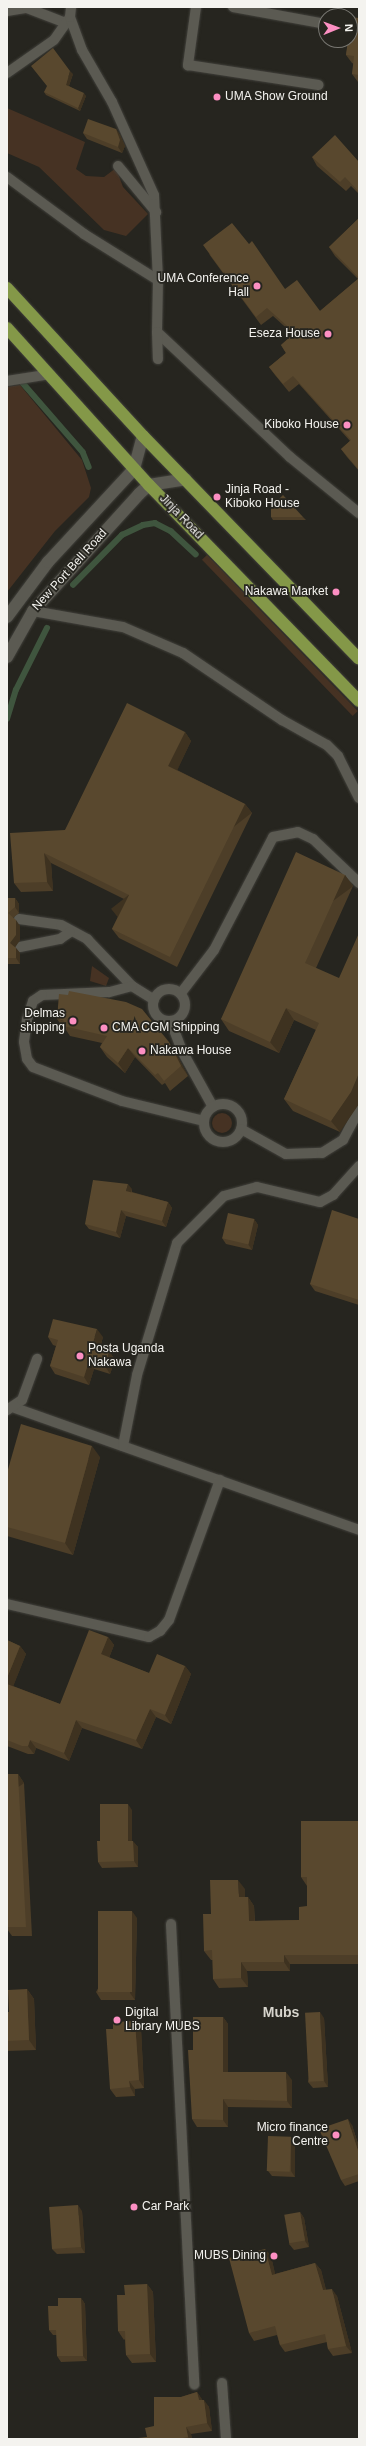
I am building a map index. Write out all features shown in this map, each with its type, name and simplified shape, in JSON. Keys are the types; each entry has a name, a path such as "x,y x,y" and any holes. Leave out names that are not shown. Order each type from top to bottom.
{"highway":[{"path":"7,288 143,436 359,659"},
{"name":"Jinja Road","path":"7,328 46,375 134,469 146,488 359,701"}],"main road":[{"path":"134,469 143,436"},
{"name":"New Port Bell Road","path":"7,617 48,562 106,495 126,479 134,469"},
{"path":"146,488 186,479"},
{"name":"New Port Bell Road","path":"7,657 33,611 146,488"}],"lane":[{"path":"196,7 188,65 318,85"},
{"path":"233,7 318,23"},
{"path":"7,11 27,8 69,16"},
{"path":"7,73 54,40 69,16"},
{"path":"69,16 82,50 148,180 156,212 158,359"},
{"path":"118,166 156,212"},
{"path":"7,177 84,234 158,280"},
{"path":"157,332 290,457 359,513"},
{"path":"7,381 46,375"},
{"path":"33,611 123,627 183,652 282,720 327,745 338,756 359,798"},
{"path":"181,993 214,950 273,837 298,832 313,840 359,883"},
{"path":"19,919 42,920 61,925 70,932 94,945 132,986 154,1000 158,1018 171,1022"},
{"path":"20,947 60,939 70,932"},
{"path":"132,986 109,992 42,995 33,1001 27,1020 24,1042 27,1059 33,1067 122,1101 204,1121"},
{"path":"154,1000 169,989 181,993"},
{"path":"171,1022 185,1011 181,993"},
{"path":"171,1022 182,1051 213,1107"},
{"path":"220,1104 236,1108 240,1115 241,1129 232,1140 219,1142 208,1134 204,1121 213,1107 220,1104"},
{"path":"241,1129 280,1152 308,1155 322,1152 342,1140 359,1110"},
{"path":"123,1446 137,1375 177,1243 224,1196 257,1187 320,1202 333,1195 359,1166"},
{"path":"37,1359 11,1409 123,1446 359,1530"},
{"path":"7,1604 149,1637 160,1631 169,1620 220,1480"},
{"path":"171,1924 194,2384"},
{"path":"222,2383 226,2439"}],"shaded area":[{"path":"7,108 85,142 76,169 86,176 104,177 116,168 123,187 148,214 126,236 104,230 39,167 7,153"},
{"path":"20,385 82,460 91,488 89,497 55,531 7,592 7,387"},
{"path":"207,555 358,711 353,716 202,560"},
{"path":"92,966 109,978 106,986 90,981"},
{"path":"222,1113 229,1116 232,1123 229,1130 222,1133 215,1130 212,1123 215,1116"}],"building":[{"path":"359,18 359,75 352,74 354,56 346,55 347,48 358,48"},
{"path":"53,48 70,71 66,85 84,93 78,108 44,92 47,86 31,66"},
{"path":"88,119 116,129 120,140 118,147 83,133"},
{"path":"335,135 359,162 359,192 345,177 340,182 312,157"},
{"path":"359,218 359,278 329,247"},
{"path":"232,223 249,244 252,241 285,289 297,280 320,311 359,278 359,470 341,449 351,440 293,376 283,384 269,367 286,353 281,345 295,333 267,308 256,317 203,245"},
{"path":"283,495 303,517 271,517 271,507"},
{"path":"127,703 185,732 168,766 245,804 170,957 112,929 129,895 44,853 47,882 14,883 10,833 65,830"},
{"path":"296,852 345,875 305,963 339,978 359,933 359,1073 351,1092 331,1121 284,1099 319,1023 286,1008 270,1042 221,1019"},
{"path":"7,898 15,898 15,907 8,913 16,920 16,935 10,943 16,948 16,958 7,958"},
{"name":"Nakawa House","path":"69,991 126,1002 142,1009 169,1042 181,1066 164,1081 158,1073 155,1075 128,1048 118,1063 100,1047 107,1036 63,1026 64,1021 57,1019 59,994 68,995"},
{"path":"93,1180 128,1184 126,1191 168,1202 162,1221 121,1210 116,1232 85,1224"},
{"path":"332,1210 359,1219 359,1300 310,1284"},
{"path":"228,1213 254,1219 248,1244 222,1238"},
{"path":"53,1319 97,1329 92,1346 109,1351 105,1366 89,1361 84,1377 50,1366 58,1340 48,1337"},
{"path":"21,1424 92,1446 65,1543 7,1527 7,1473"},
{"path":"89,1630 108,1637 101,1654 149,1673 157,1654 185,1666 165,1715 150,1709 136,1740 76,1720 64,1753 30,1740 28,1746 22,1746 7,1740 7,1684 60,1704"},
{"path":"7,1640 20,1646 7,1678"},
{"path":"7,1774 18,1774 26,1927 7,1927"},
{"path":"100,1804 128,1804 128,1841 133,1841 134,1861 98,1862 97,1841 100,1841"},
{"path":"301,1821 359,1821 359,1955 284,1955 284,1962 241,1962 241,1978 213,1979 212,1950 204,1951 203,1914 211,1914 210,1880 238,1880 239,1897 248,1897 249,1921 299,1920 299,1907 307,1906 307,1877 301,1877"},
{"path":"98,1911 132,1911 132,1992 98,1992"},
{"path":"27,1989 29,2040 7,2041 7,2012 9,2012 8,1990"},
{"path":"320,2012 324,2081 309,2082 305,2013"},
{"path":"193,2017 223,2017 223,2072 286,2072 287,2101 223,2099 223,2120 192,2119 188,2050 193,2050"},
{"path":"135,2021 139,2080 129,2081 130,2087 110,2089 106,2029 113,2029 113,2022"},
{"path":"348,2119 359,2154 359,2174 341,2180 319,2129"},
{"path":"268,2136 291,2137 290,2172 267,2171"},
{"path":"78,2205 81,2247 52,2249 49,2207"},
{"path":"300,2212 305,2241 289,2243 284,2215"},
{"path":"265,2249 272,2275 315,2263 323,2290 332,2289 346,2346 328,2349 325,2334 280,2345 275,2326 249,2333 229,2258"},
{"path":"147,2284 150,2354 126,2355 125,2331 118,2331 117,2295 125,2295 124,2285"},
{"path":"58,2298 81,2298 83,2356 57,2356 56,2330 49,2330 48,2306 58,2306"},
{"path":"197,2392 199,2400 204,2400 207,2423 186,2427 188,2437 178,2439 138,2439 147,2437 145,2428 154,2426 154,2397 181,2397"}],"waterway":[{"path":"23,383 83,452 89,467"},
{"path":"73,585 122,535 143,525 155,523 171,531 196,554"},
{"path":"7,719 16,690 47,628"}],"place":[{"name":"UMA Show Ground","path":"217,97"},
{"name":"UMA Conference Hall","path":"257,286"},
{"name":"Eseza House","path":"328,334"},
{"name":"Kiboko House","path":"347,425"},
{"name":"Jinja Road - Kiboko House","path":"217,497"},
{"name":"Nakawa Market","path":"336,592"},
{"name":"Delmas shipping","path":"73,1021"},
{"name":"CMA CGM Shipping","path":"104,1028"},
{"name":"Nakawa House","path":"142,1051"},
{"name":"Posta Uganda Nakawa","path":"80,1356"},
{"name":"Digital Library MUBS","path":"117,2020"},
{"name":"Micro finance Centre","path":"336,2135"},
{"name":"Car Park","path":"134,2207"},
{"name":"MUBS Dining","path":"274,2256"}],"district":[{"name":"Mubs","path":"281,2012"}]}
